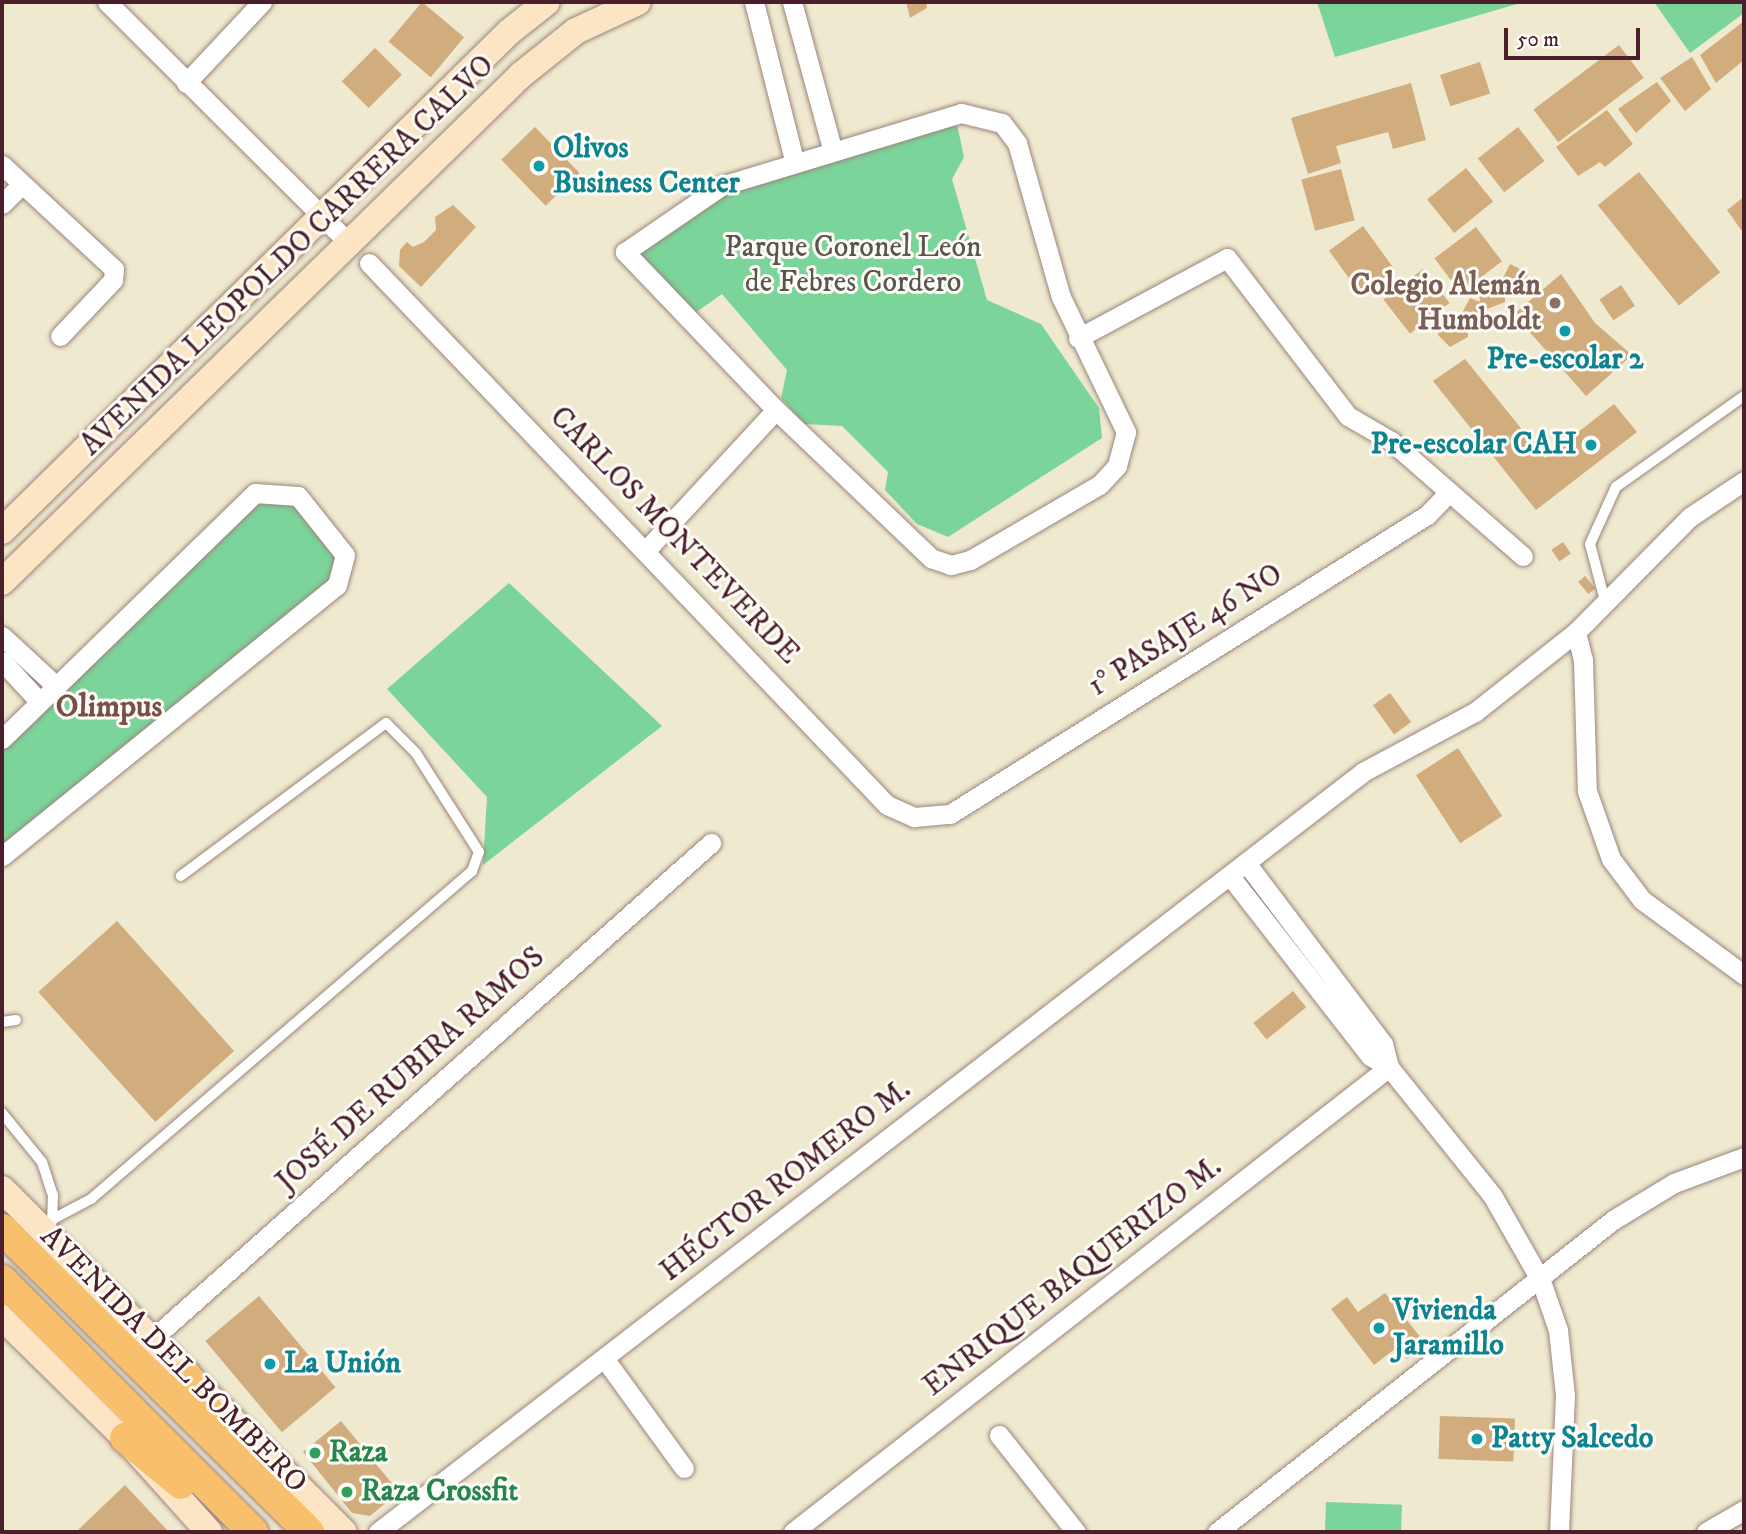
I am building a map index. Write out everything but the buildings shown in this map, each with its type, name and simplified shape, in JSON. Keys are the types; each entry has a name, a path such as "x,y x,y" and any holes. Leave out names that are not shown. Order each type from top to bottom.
{"main road":[{"name":"AVENIDA LEOPOLDO CARRERA CALVO","path":"2,531 323,216 547,2"},
{"name":"AVENIDA LEOPOLDO CARRERA CALVO","path":"2,582 347,241 521,75 576,31 638,2"},
{"name":"AVENIDA DEL BOMBERO","path":"2,1189 49,1223 151,1340 344,1532"},
{"name":"AVENIDA DEL BOMBERO","path":"2,1229 309,1532"},
{"path":"2,1246 204,1444 284,1532"},
{"path":"2,1280 253,1532"},
{"path":"2,1317 125,1438 209,1532"},
{"path":"186,1376 237,1458"},
{"path":"125,1438 239,1532"}],"street":[{"path":"107,2 347,241"},
{"path":"186,83 262,2"},
{"path":"754,2 794,160"},
{"path":"792,2 832,148"},
{"path":"961,113 1002,124 1017,143 1078,338 1120,409 1126,432 1116,466 1099,485 970,560 951,565 930,558 776,410 625,251 721,186 832,148 961,113"},
{"path":"2,165 114,269 113,280 60,336"},
{"path":"2,204 21,185"},
{"path":"1078,338 1227,258 1348,416 1391,441 1523,556"},
{"name":"CARLOS MONTEVERDE","path":"369,263 648,548 887,805 933,820 950,814"},
{"path":"648,548 776,410"},
{"path":"1389,1067 1383,1044 1247,864 1363,772 1475,712 1576,632 1690,517 1744,481"},
{"name":"1° PASAJE 46 NO","path":"950,814 1427,515 1449,492"},
{"path":"2,739 54,684 255,493 298,496 345,555 337,585 2,856"},
{"path":"1576,632 1583,660 1587,790 1611,859 1642,900 1744,975"},
{"path":"2,636 54,684"},
{"path":"2,661 38,700"},
{"name":"JOSÉ DE RUBIRA RAMOS","path":"151,1340 711,844"},
{"name":"HÉCTOR ROMERO M.","path":"378,1532 1247,864"},
{"path":"1230,877 1370,1056 1389,1067 1492,1195 1541,1281 1558,1330 1564,1395 1559,1532"},
{"name":"ENRIQUE BAQUERIZO M.","path":"793,1532 1389,1067"},
{"path":"1217,1532 1541,1281 1613,1220 1674,1183 1744,1157"},
{"path":"604,1358 684,1468"},
{"path":"999,1435 1076,1532"},
{"path":"1706,1532 1744,1510"}],"lane":[{"path":"1605,602 1590,544 1616,487 1744,396"},
{"path":"2,1113 42,1162 49,1223 91,1199 472,871 479,852 416,753 386,723 181,876"},
{"path":"2,1022 16,1020"}],"green space":[{"path":"1317,2 1524,2 1335,57"},
{"path":"1654,2 1744,2 1744,13 1690,53"},
{"name":"Parque Coronel León de Febres Cordero","path":"955,115 964,157 952,179 987,300 1041,324 1099,408 1102,438 948,537 917,524 885,490 888,472 842,426 804,424 781,398 787,370 722,294 688,318 625,252 721,186"},
{"path":"255,493 298,496 345,555 343,576 2,856 2,739"},
{"path":"509,583 662,726 483,865 487,797 387,689"},
{"path":"1326,1502 1402,1505 1401,1532 1325,1532"}],"place":[{"name":"Olivos Business Center","path":"539,166"},
{"name":"Colegio Alemán Humboldt","path":"1555,303"},
{"name":"Pre-escolar 2","path":"1565,331"},
{"name":"Pre-escolar CAH","path":"1591,445"},
{"name":"Vivienda Jaramillo","path":"1379,1328"},
{"name":"La Unión","path":"270,1364"},
{"name":"Patty Salcedo","path":"1477,1439"},
{"name":"Raza","path":"315,1453"},
{"name":"Raza Crossfit","path":"347,1492"}],"district":[{"name":"Olimpus","path":"109,707"}]}
